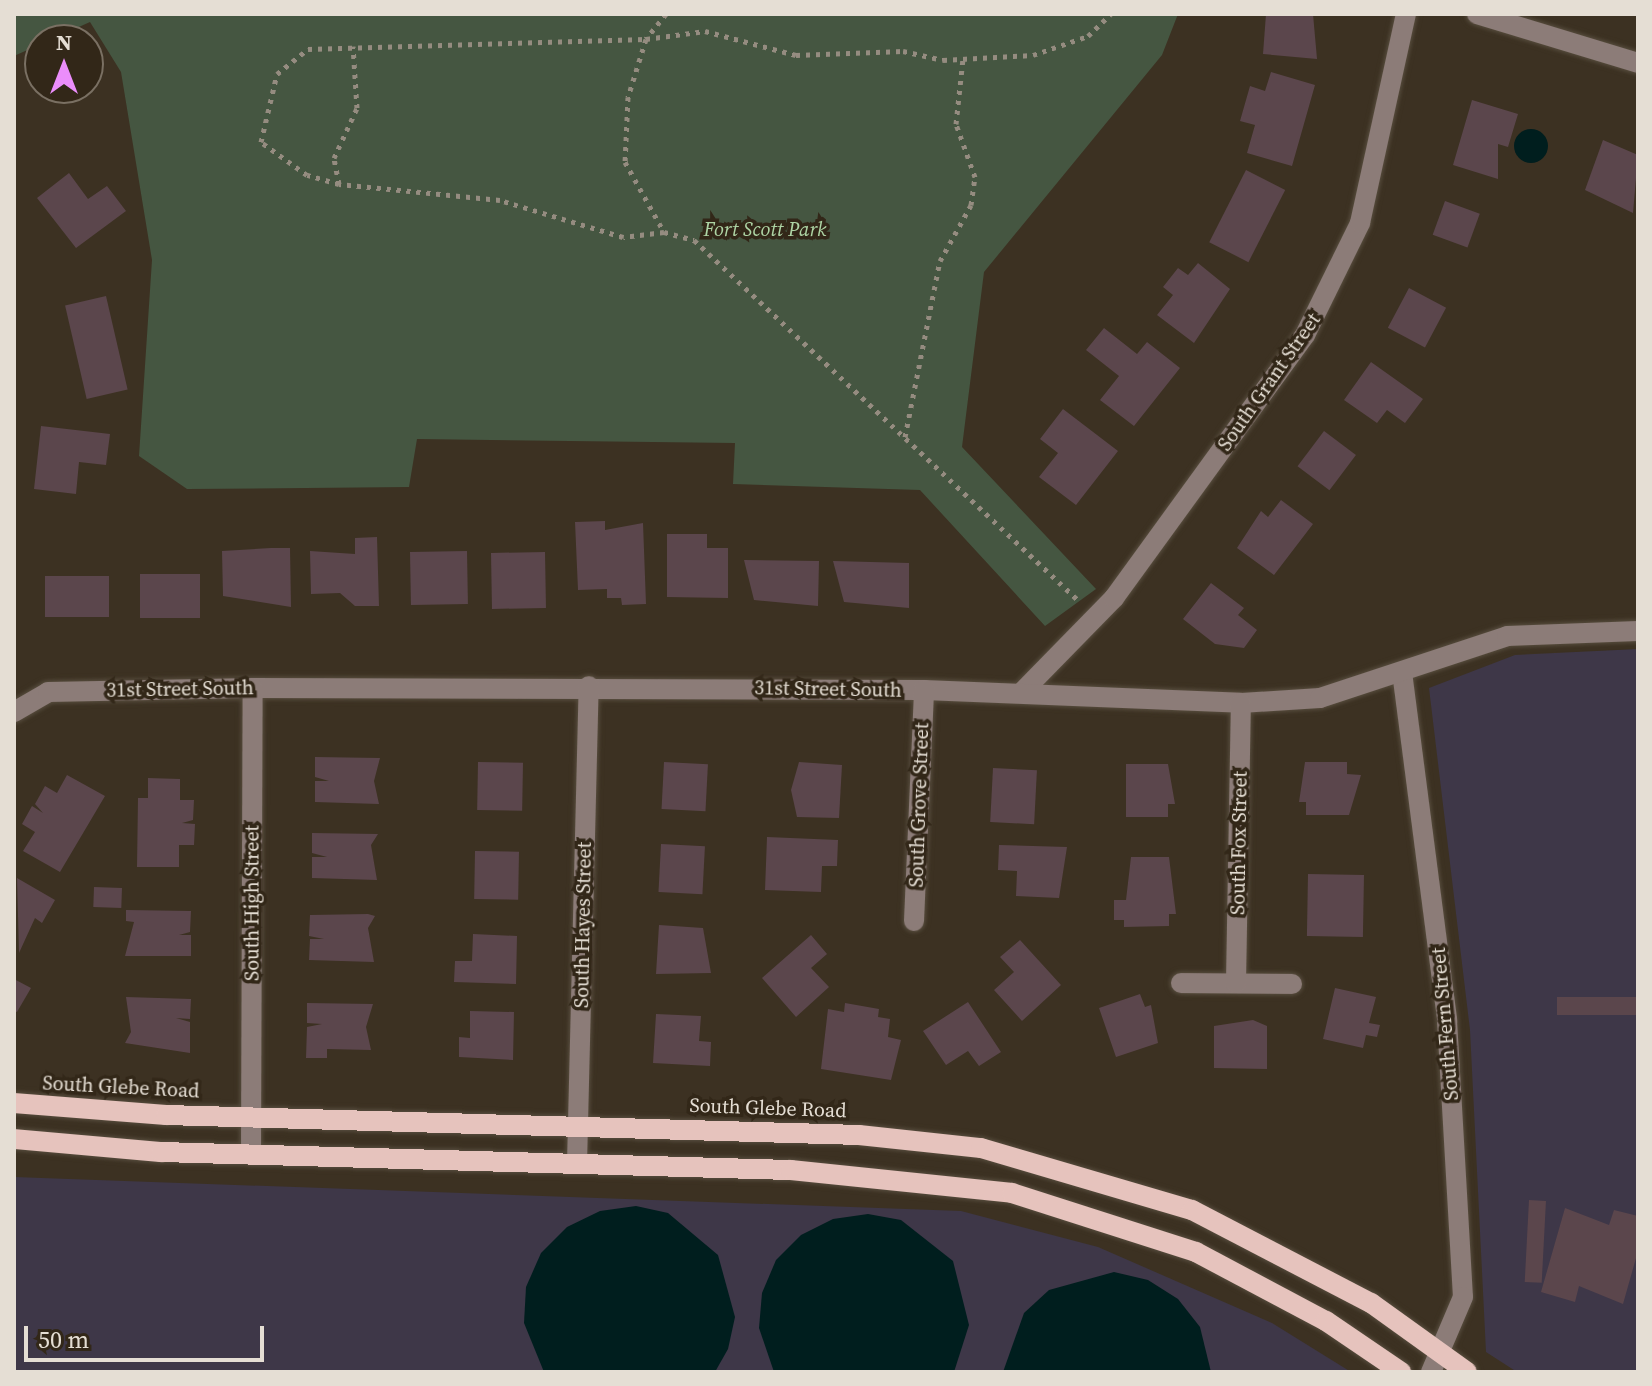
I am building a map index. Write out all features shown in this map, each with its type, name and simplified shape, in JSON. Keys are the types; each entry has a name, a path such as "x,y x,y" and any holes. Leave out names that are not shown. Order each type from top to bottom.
{"main road":[{"name":"South Glebe Road","path":"14,1103 251,1117 859,1135 981,1148 1088,1174 1192,1210 1292,1257 1467,1372"},
{"path":"14,1139 251,1155 896,1175 1012,1193 1196,1252 1326,1321 1401,1372"}],"street":[{"name":"South Grant Street","path":"1022,692 1097,618 1305,335 1335,281 1360,223 1406,14"},
{"path":"1477,14 1638,63"},
{"name":"31st Street South","path":"14,712 48,692 253,688 589,686 924,690 1241,703 1320,698 1507,636 1638,631"},
{"name":"South Fern Street","path":"1402,672 1448,1035 1463,1297 1431,1372"},
{"name":"South Hayes Street","path":"577,1164 589,686"},
{"name":"South High Street","path":"251,1155 253,688"},
{"name":"South Grove Street","path":"914,921 924,690"},
{"name":"South Fox Street","path":"1236,983 1241,703"},
{"path":"1181,983 1292,984"}],"path":[{"path":"664,232 625,162 628,97 646,39 666,14"},
{"path":"1097,618 694,240 664,232 623,237 500,200 339,184 274,153 261,142 261,120 277,74 308,49 646,39 705,31 796,55 903,51 963,58 1033,55 1088,36 1111,14"},
{"path":"339,184 334,158 357,108 353,46"},
{"path":"905,438 940,261 973,191 956,124 963,58"}],"shaded area":[{"path":"1638,649 1638,1372 1517,1372 1486,1352 1470,1030 1429,688 1515,655"},
{"path":"14,1177 961,1211 1098,1247 1272,1323 1351,1372 14,1372"}],"green space":[{"name":"Fort Scott Park","path":"14,14 1178,14 1162,55 984,272 962,447 1096,589 1045,626 920,490 733,484 735,443 417,439 409,487 187,489 139,456 152,260 121,72 104,45 104,24 24,24 24,52 14,56"}],"water":[{"path":"1531,129 1543,134 1548,146 1543,158 1531,163 1519,158 1514,146 1519,134"},
{"path":"636,1206 668,1213 718,1255 735,1317 728,1349 715,1372 544,1372 524,1323 526,1287 541,1253 567,1227 600,1211"},
{"path":"868,1214 901,1220 953,1261 969,1325 954,1372 774,1372 759,1328 762,1293 776,1260 801,1235 833,1219"},
{"path":"1114,1272 1148,1280 1178,1299 1200,1327 1211,1372 1003,1372 1024,1313 1049,1290"}],"building":[{"path":"1266,14 1313,14 1317,59 1263,54"},
{"path":"1271,72 1315,85 1292,166 1247,153 1255,125 1240,121 1250,86 1265,91"},
{"path":"1472,100 1518,114 1508,147 1498,144 1498,179 1453,165"},
{"path":"1603,140 1638,155 1633,213 1585,190"},
{"path":"1246,170 1285,190 1248,262 1209,242"},
{"path":"69,173 88,199 107,186 126,211 76,248 37,198"},
{"path":"1445,201 1480,214 1467,247 1433,235"},
{"path":"1198,263 1230,289 1194,343 1157,315 1173,295 1163,287 1178,268 1188,275"},
{"path":"1409,288 1446,308 1425,347 1388,328"},
{"path":"106,296 128,390 87,399 65,305"},
{"path":"1104,328 1137,354 1147,342 1180,368 1134,426 1100,400 1119,376 1086,350"},
{"path":"1371,362 1423,399 1405,423 1387,410 1377,423 1344,400"},
{"path":"1063,409 1118,451 1076,505 1039,477 1058,453 1040,439"},
{"path":"41,426 110,434 106,465 79,462 76,494 34,489"},
{"path":"1324,431 1356,455 1329,490 1298,466"},
{"path":"1281,500 1313,524 1274,575 1237,548 1261,511 1268,517"},
{"path":"605,521 605,530 643,523 646,604 622,605 621,598 607,598 607,589 578,590 575,522"},
{"path":"667,534 707,534 707,548 728,548 728,598 667,597"},
{"path":"377,537 379,606 355,606 340,593 311,594 310,551 355,554 355,538"},
{"path":"290,548 291,607 223,596 222,551"},
{"path":"467,551 468,604 411,605 410,552"},
{"path":"545,552 546,608 492,609 491,553"},
{"path":"744,560 819,561 818,606 754,600"},
{"path":"833,561 909,563 909,608 844,602"},
{"path":"140,574 200,574 200,618 140,618"},
{"path":"45,576 109,576 109,617 45,617"},
{"path":"1211,583 1244,608 1238,615 1257,630 1244,648 1215,644 1183,619"},
{"path":"315,757 380,758 374,781 379,804 315,802 315,781 329,781 315,777"},
{"path":"478,762 523,763 522,811 477,810"},
{"path":"664,762 708,764 705,811 662,809"},
{"path":"799,762 842,765 839,818 797,817 791,790"},
{"path":"1305,762 1347,762 1347,774 1361,775 1349,815 1306,815 1306,802 1299,802"},
{"path":"1126,764 1168,764 1175,804 1168,804 1168,817 1126,817"},
{"path":"993,768 1037,770 1034,824 990,822"},
{"path":"67,775 105,796 60,872 23,851 35,832 22,824 32,806 43,813 35,804 45,786 57,793"},
{"path":"148,778 180,779 180,800 194,800 193,820 182,823 195,824 194,845 179,845 179,867 137,867 138,798 148,798"},
{"path":"312,833 378,834 371,845 377,880 312,878 312,857 327,857 312,853"},
{"path":"767,837 838,840 837,866 822,866 821,892 765,890"},
{"path":"661,844 705,846 702,894 658,892"},
{"path":"999,845 1067,847 1059,898 1016,896 1017,871 998,870"},
{"path":"475,851 519,852 518,900 474,899"},
{"path":"1131,857 1169,857 1176,914 1169,914 1169,926 1124,927 1124,920 1114,920 1114,900 1126,900"},
{"path":"1308,874 1364,875 1363,937 1307,936"},
{"path":"17,878 55,900 42,923 35,918 19,953"},
{"path":"94,887 122,888 121,908 93,907"},
{"path":"126,910 191,911 190,932 179,935 191,935 191,956 125,956 134,922 126,921"},
{"path":"310,915 375,916 368,928 374,962 309,960 310,939 324,939 309,936"},
{"path":"659,925 703,928 711,973 656,974"},
{"path":"473,934 517,936 516,984 454,982 455,961 472,961"},
{"path":"811,935 827,954 811,968 829,987 796,1017 762,978"},
{"path":"1020,940 1061,985 1022,1021 994,990 1014,972 1000,957"},
{"path":"14,979 31,988 17,1012 14,1011"},
{"path":"1335,988 1376,997 1369,1023 1380,1025 1377,1037 1366,1035 1363,1048 1323,1039"},
{"path":"1140,994 1145,1007 1151,1005 1158,1043 1116,1057 1099,1008"},
{"path":"126,997 191,999 190,1019 176,1018 190,1022 190,1053 125,1043 131,1032"},
{"path":"1557,997 1638,997 1638,1015 1557,1015"},
{"path":"968,1002 1001,1052 979,1066 968,1051 946,1065 923,1031"},
{"path":"307,1003 373,1004 366,1027 371,1050 327,1049 327,1058 306,1058 307,1027 322,1024 307,1023"},
{"path":"845,1003 879,1009 878,1017 890,1019 888,1037 901,1040 891,1080 821,1069 828,1009 844,1012"},
{"path":"470,1011 514,1012 513,1060 459,1057 459,1037 470,1038"},
{"path":"656,1014 701,1016 699,1041 711,1042 710,1066 653,1063"},
{"path":"1253,1020 1267,1026 1267,1069 1214,1068 1214,1026"},
{"path":"1529,1200 1546,1201 1542,1283 1525,1282"},
{"path":"1565,1208 1609,1225 1614,1210 1638,1216 1638,1251 1623,1304 1579,1286 1575,1302 1541,1292"}]}
